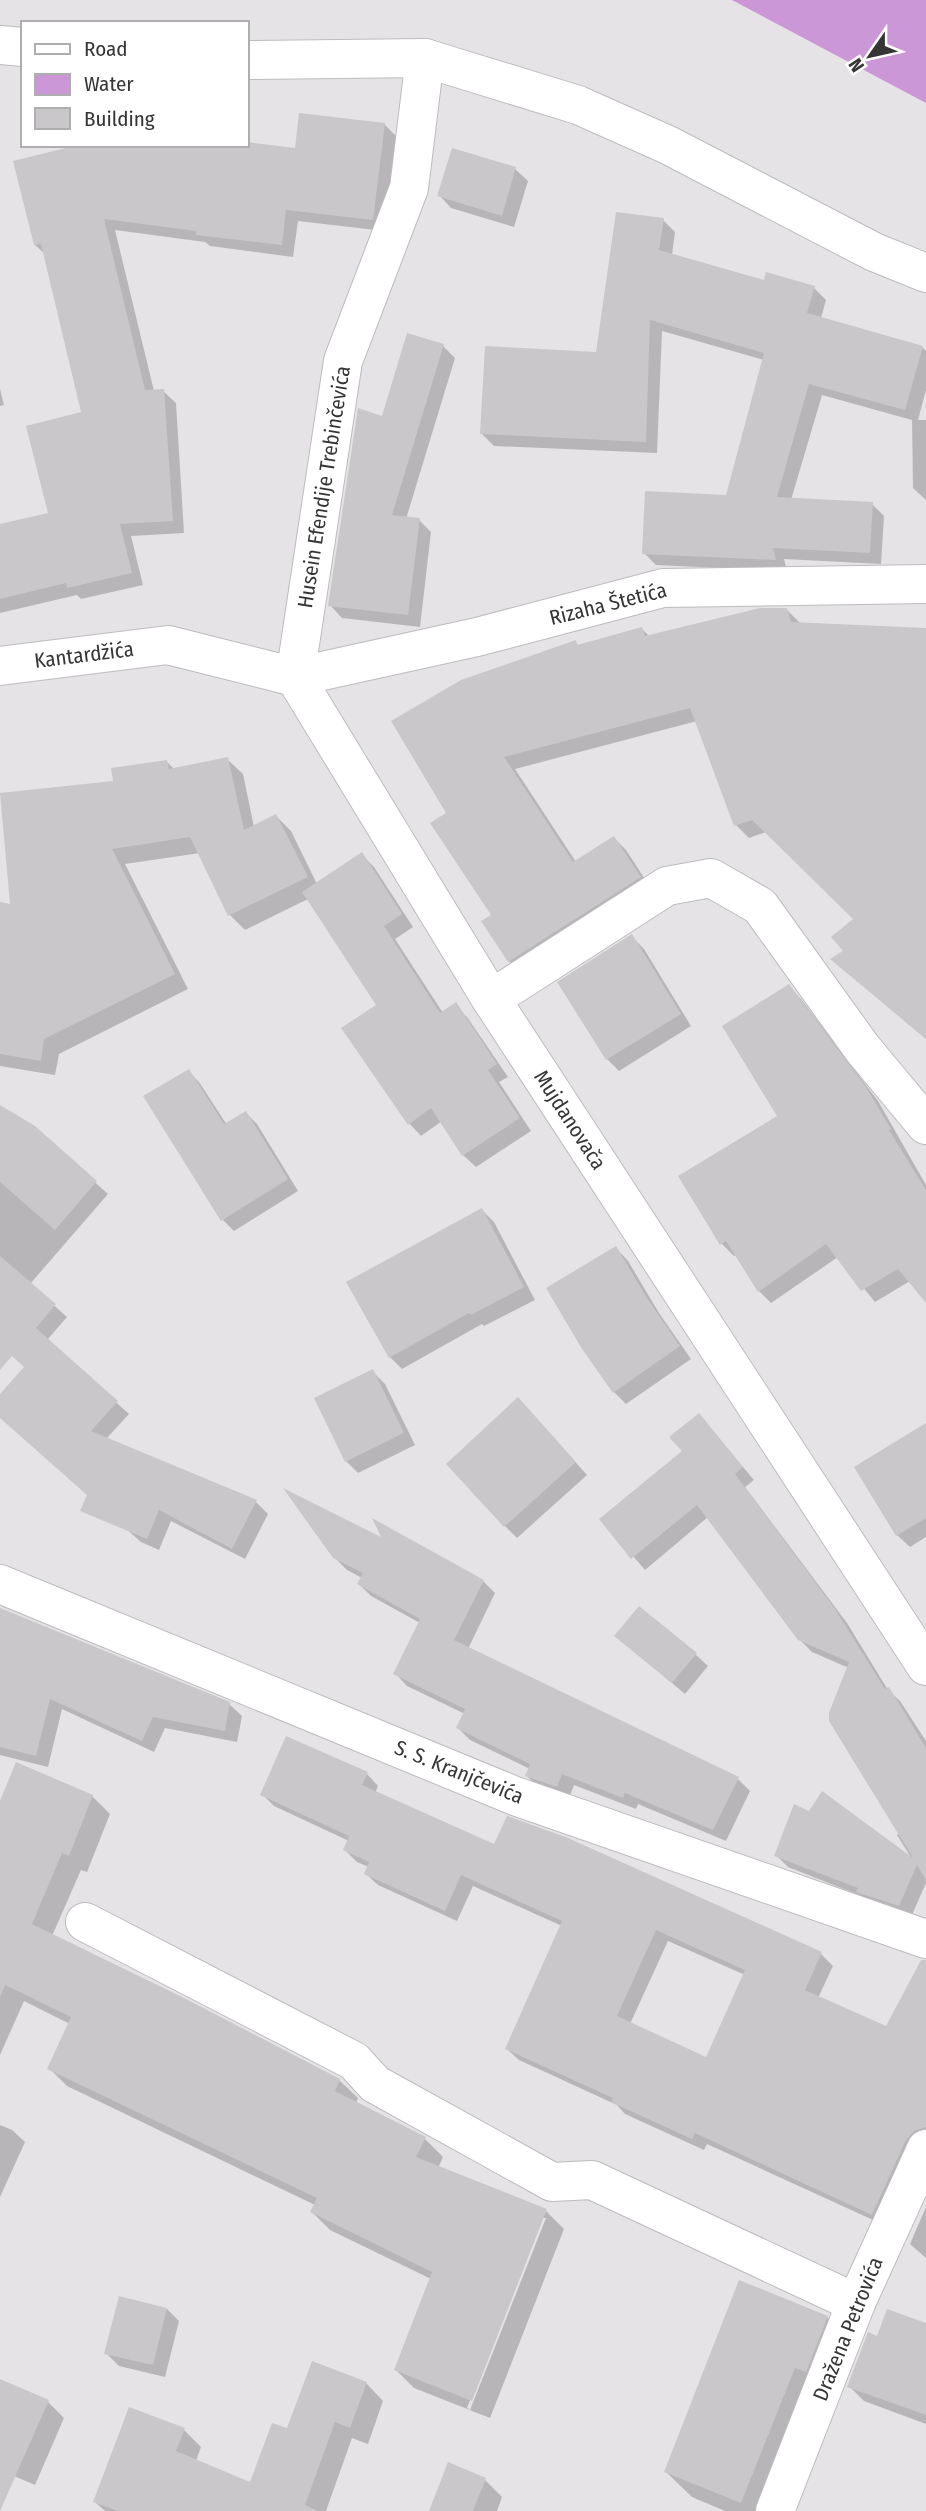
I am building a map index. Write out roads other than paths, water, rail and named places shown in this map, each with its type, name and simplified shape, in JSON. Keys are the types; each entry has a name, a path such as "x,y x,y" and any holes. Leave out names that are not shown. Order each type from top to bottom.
{"street":[{"path":"0,45 21,47"},
{"path":"248,60 425,58 578,105 668,145 874,252 926,273"},
{"name":"Husein Efendije Trebinčevića","path":"295,677 343,361 409,188 425,58"},
{"name":"Rizaha Štetića","path":"295,677 477,637 663,588 926,584"},
{"name":"Kantardžića","path":"0,666 168,645 295,677"},
{"name":"Mujdanovača","path":"295,677 491,999 926,1666"},
{"path":"491,999 667,886 711,877 760,906 862,1048 926,1125"},
{"name":"S. S. Kranjčevića","path":"0,1584 515,1796 926,1939"},
{"path":"85,1922 354,2061 375,2084 552,2182 592,2180 856,2303"},
{"name":"Dražena Petrovića","path":"775,2511 856,2303 926,2149"}],"water":[{"path":"732,0 926,0 926,103"}]}
